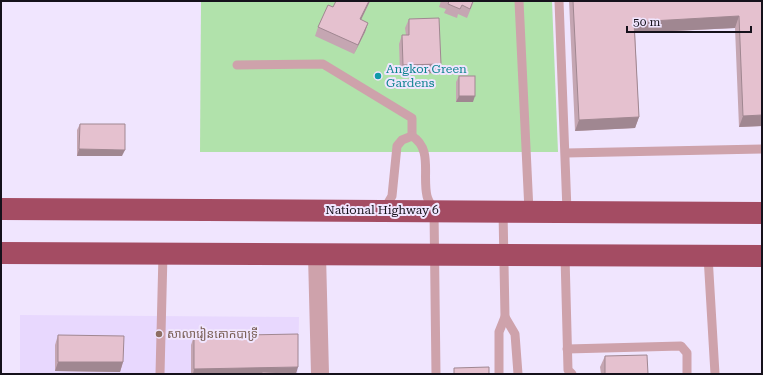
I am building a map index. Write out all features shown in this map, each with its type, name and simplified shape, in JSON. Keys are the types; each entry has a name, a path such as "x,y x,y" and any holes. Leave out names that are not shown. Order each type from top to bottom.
{"highway":[{"name":"National Highway 6","path":"1,208 762,213"},
{"path":"1,253 762,256"}],"street":[{"path":"317,255 320,374"}],"lane":[{"path":"519,1 529,211"},
{"path":"559,1 568,211"},
{"path":"237,65 323,64 412,118 412,136"},
{"path":"384,210 392,196 397,146 402,140 412,136"},
{"path":"412,136 420,141 424,149 427,198 434,210 436,374"},
{"path":"566,153 762,149"},
{"path":"498,374 499,332 505,317 503,211"},
{"path":"160,374 163,254"},
{"path":"565,256 568,370 572,374"},
{"path":"708,256 716,374"},
{"path":"505,317 515,334 518,374"},
{"path":"567,349 681,346 687,353 687,374"}],"shaded area":[{"name":"សាលារៀនគោកបាទ្រី","path":"20,315 299,317 298,374 20,374"}],"green space":[{"name":"Angkor Green Gardens","path":"201,1 552,1 558,152 200,152"}],"building":[{"path":"336,1 369,1 360,19 368,23 358,45 318,27 328,5 333,7"},
{"path":"449,1 473,1 470,9 462,5 460,9 448,4"},
{"path":"573,1 762,1 762,115 743,116 739,16 634,22 639,117 579,120"},
{"path":"439,18 441,64 403,65 402,35 409,35 409,19"},
{"path":"459,76 475,76 475,96 459,96"},
{"path":"80,124 125,124 125,150 79,149"},
{"path":"298,334 298,367 194,369 194,336"},
{"path":"58,335 124,336 123,362 58,362"},
{"path":"647,355 648,374 605,374 605,356"},
{"path":"489,367 489,374 454,374 454,368"},
{"path":"262,372 291,373 291,374 262,374"}],"place":[{"name":"Angkor Green Gardens","path":"378,76"},
{"name":"សាលារៀនគោកបាទ្រី","path":"159,334"}]}
